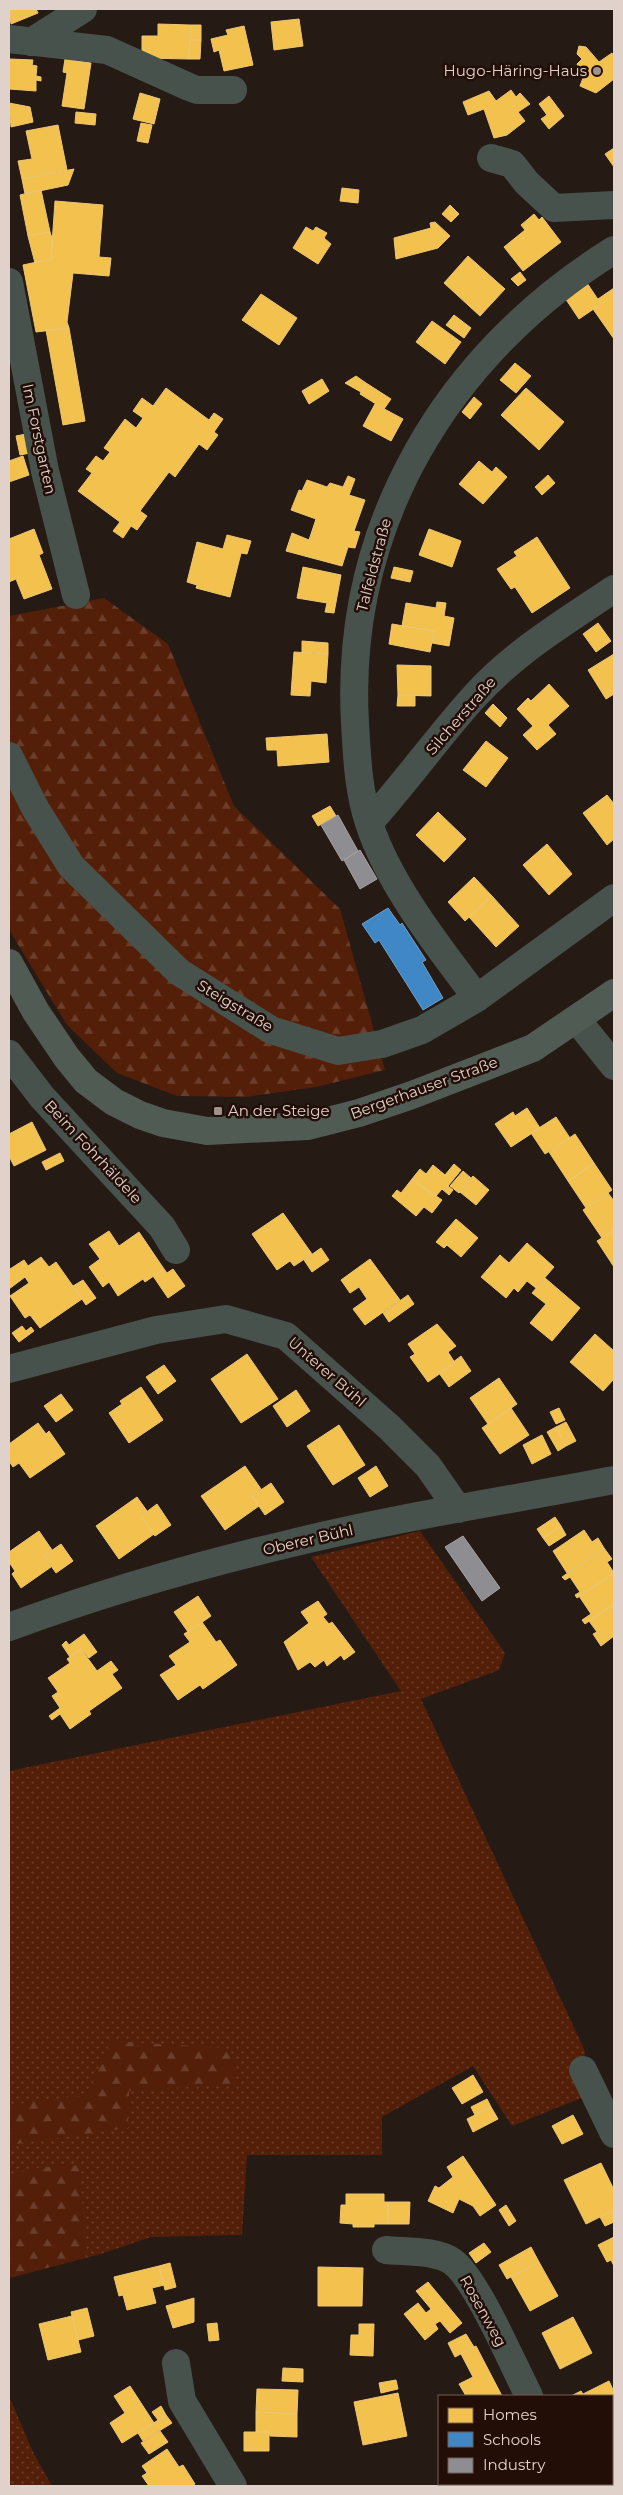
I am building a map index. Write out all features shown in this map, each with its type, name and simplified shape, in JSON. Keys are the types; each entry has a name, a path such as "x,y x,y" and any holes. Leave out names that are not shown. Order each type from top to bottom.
{"main road":[{"name":"Bergerhauser Straße","path":"9,963 36,1012 67,1058 86,1080 114,1102 140,1115 163,1123 207,1131 308,1126 412,1095 533,1048 577,1020 614,993"}],"street":[{"path":"20,40 83,9"},
{"path":"20,40 107,50 189,88 197,90 233,90"},
{"path":"491,158 512,164 527,184 554,208 614,204"},
{"name":"Talfeldstraße","path":"477,998 409,902 385,862 369,823 359,780 353,687 361,602 378,540 395,495 418,451 454,394 496,343 545,299 582,270 614,250"},
{"name":"Im Forstgarten","path":"9,282 44,472 76,595"},
{"name":"Silcherstraße","path":"369,823 474,698 500,671 540,639 614,588"},
{"name":"Steigstraße","path":"9,756 35,808 71,866 179,972 271,1030 338,1051 382,1044 422,1030 477,998 614,898"},
{"path":"577,1020 614,1066"},
{"name":"Beim Fohrhäldele","path":"9,1054 42,1097 162,1227 176,1250"},
{"name":"Unterer Bühl","path":"9,1369 156,1330 226,1319 286,1336 389,1427 428,1466 458,1509"},
{"name":"Oberer Bühl","path":"9,1627 106,1594 284,1545 458,1509 614,1480"},
{"path":"583,2070 614,2134"},
{"name":"Rosenweg","path":"386,2250 437,2256 453,2262 470,2281 528,2395"},
{"path":"176,2363 182,2401 233,2486"}],"green space":[{"path":"104,598 168,644 234,806 340,909 385,1070 316,1087 246,1097 177,1096 117,1073 67,1025 11,933 9,927 9,616"},
{"path":"420,1531 505,1653 499,1670 421,1699 585,2051 581,2098 512,2126 473,2066 382,2117 382,2155 247,2155 242,2235 151,2237 101,2254 9,2278 9,1771 401,1691 311,1557"},
{"path":"111,2041 226,2048 236,2063 233,2084 129,2091 128,2128 9,2145 9,2105 87,2095"},
{"path":"79,2165 87,2257 9,2278 9,2174 34,2168"},
{"path":"9,2396 33,2452 52,2486 9,2486"}],"building: Homes":[{"path":"9,9 36,9 38,13 11,24"},
{"path":"299,19 303,46 274,50 271,22"},
{"path":"158,24 190,25 189,59 142,58 142,36 158,36"},
{"path":"190,25 201,25 201,40 190,40"},
{"path":"244,26 253,65 224,71 219,50 214,52 211,39 228,35 226,30"},
{"path":"190,40 201,40 200,59 189,59"},
{"name":"Hugo-Häring-Haus","path":"579,46 586,47 599,62 612,53 614,57 614,79 596,93 580,86 583,78 577,64 582,59 577,54"},
{"path":"10,59 33,60 32,65 37,66 36,76 41,77 41,81 36,80 36,91 9,89"},
{"path":"65,59 91,63 84,109 62,106 67,73 63,72"},
{"path":"511,90 516,97 520,93 530,104 518,112 525,121 507,135 494,138 484,109 468,115 463,102 489,91 496,101"},
{"path":"140,93 160,99 154,124 133,119"},
{"path":"549,96 564,116 549,129 541,119 547,115 539,104"},
{"path":"9,103 30,107 33,122 11,127"},
{"path":"76,112 96,114 95,125 75,123"},
{"path":"141,123 152,125 148,143 137,141"},
{"path":"58,125 67,170 22,179 18,161 32,159 26,131"},
{"path":"614,148 614,167 605,154"},
{"path":"74,169 68,185 25,194 22,179"},
{"path":"342,188 359,190 358,203 340,201"},
{"path":"41,190 50,232 28,236 20,195"},
{"path":"55,201 103,205 99,257 111,258 109,276 73,273 67,322 69,328 36,332 23,265 51,259"},
{"path":"450,205 459,214 451,222 442,214"},
{"path":"534,214 539,220 542,217 561,242 523,271 504,247 525,230 521,225"},
{"path":"435,222 450,236 438,248 396,259 394,238 431,228 430,223"},
{"path":"306,227 313,231 316,227 327,233 324,238 331,244 318,264 293,248"},
{"path":"50,232 53,241 51,259 35,263 28,236"},
{"path":"468,256 505,289 480,316 444,283"},
{"path":"520,272 526,280 518,286 511,279"},
{"path":"587,283 601,304 579,319 565,298"},
{"path":"614,288 614,339 593,309 601,304 598,299"},
{"path":"261,294 297,318 279,345 242,320"},
{"path":"454,315 471,328 464,338 446,325"},
{"path":"432,321 461,342 445,364 416,342"},
{"path":"69,328 85,421 63,425 46,330"},
{"path":"515,363 531,376 516,393 500,380"},
{"path":"356,376 366,383 361,392 345,383"},
{"path":"322,379 329,391 309,404 302,391"},
{"path":"366,383 391,399 384,409 360,394"},
{"path":"166,388 209,420 214,413 223,419 214,432 218,435 207,450 199,444 175,477 169,472 140,511 147,516 137,530 131,526 123,538 113,531 120,522 78,491 92,473 86,469 96,456 103,461 110,452 104,448 125,419 136,428 143,418 133,411 142,398 153,406"},
{"path":"526,388 564,422 539,450 501,415"},
{"path":"474,397 482,404 470,419 462,412"},
{"path":"375,404 403,419 391,441 363,426"},
{"path":"26,434 30,453 20,455 16,436"},
{"path":"23,456 29,475 9,482 9,461"},
{"path":"479,461 492,472 496,467 507,477 483,504 459,484"},
{"path":"548,475 555,483 542,495 535,487"},
{"path":"348,476 355,479 349,495 365,500 354,531 360,532 355,548 348,547 342,566 286,551 292,533 309,540 316,519 291,510 299,490 302,491 307,480 327,487 330,483 343,487"},
{"path":"34,529 43,553 39,555 52,589 24,599 16,579 9,582 9,539"},
{"path":"429,529 461,541 452,567 419,555"},
{"path":"227,535 251,541 247,554 241,553 230,597 196,588 197,585 187,582 197,542 223,549"},
{"path":"537,537 570,588 532,613 515,587 511,589 497,569 517,556 514,552"},
{"path":"303,567 341,575 334,613 325,612 327,603 297,598"},
{"path":"394,567 413,571 410,582 391,578"},
{"path":"437,602 446,603 444,616 454,618 449,646 432,643 434,631 402,626 406,603 436,608"},
{"path":"598,623 611,641 596,652 583,634"},
{"path":"392,624 434,631 430,652 389,644"},
{"path":"302,641 328,643 328,654 302,652"},
{"path":"294,652 328,654 326,683 311,681 310,696 291,695"},
{"path":"614,654 614,694 606,699 588,670"},
{"path":"397,665 431,666 431,696 398,695"},
{"path":"549,684 569,706 548,725 556,734 537,750 523,735 533,726 517,709 528,698 531,701"},
{"path":"398,695 415,695 415,706 397,706"},
{"path":"493,704 507,718 500,727 485,713"},
{"path":"327,734 329,762 278,766 277,750 267,750 266,738"},
{"path":"486,741 508,758 486,787 463,770"},
{"path":"607,795 614,804 614,839 607,845 583,813"},
{"path":"330,806 336,816 318,826 312,816"},
{"path":"438,812 466,839 444,862 416,835"},
{"path":"547,844 572,874 549,895 523,865"},
{"path":"474,877 492,896 465,921 448,902"},
{"path":"492,896 519,926 496,947 469,917"},
{"path":"527,1108 540,1128 511,1147 495,1124 513,1112 515,1116"},
{"path":"556,1117 570,1138 545,1154 531,1133"},
{"path":"32,1122 46,1150 14,1166 9,1156 9,1134"},
{"path":"575,1134 594,1163 568,1181 549,1152"},
{"path":"60,1153 64,1161 46,1170 42,1162"},
{"path":"594,1163 612,1190 586,1208 568,1181"},
{"path":"454,1164 461,1170 448,1186 453,1190 449,1195 442,1189 436,1196 432,1195 412,1179 420,1169 426,1174 433,1165 445,1175"},
{"path":"463,1171 471,1178 459,1193 450,1186"},
{"path":"473,1176 489,1190 476,1205 460,1192"},
{"path":"412,1179 442,1200 432,1213 424,1207 416,1216 392,1196 397,1190 401,1193"},
{"path":"608,1193 614,1201 614,1230 602,1238 583,1210"},
{"path":"283,1213 312,1254 294,1266 290,1261 277,1270 252,1234"},
{"path":"456,1219 478,1238 461,1257 447,1245 444,1248 436,1242"},
{"path":"614,1230 614,1267 597,1241"},
{"path":"109,1231 119,1246 139,1232 164,1269 145,1282 143,1279 118,1296 109,1282 103,1287 89,1267 100,1259 89,1244"},
{"path":"527,1243 554,1267 536,1288 527,1281 518,1292 514,1288 506,1298 481,1277 500,1255 509,1263"},
{"path":"321,1248 329,1260 312,1272 304,1260"},
{"path":"41,1257 49,1267 56,1262 82,1299 40,1328 30,1315 25,1318 10,1296 29,1283 25,1277 9,1289 9,1267 10,1269 24,1260 28,1266"},
{"path":"370,1259 400,1300 365,1325 353,1309 367,1299 359,1287 350,1293 341,1280"},
{"path":"164,1269 167,1273 173,1269 185,1286 168,1298 153,1276"},
{"path":"545,1278 580,1308 552,1341 530,1323 546,1304 532,1293"},
{"path":"83,1280 96,1298 86,1305 73,1286"},
{"path":"408,1295 414,1304 389,1322 383,1313"},
{"path":"437,1324 456,1346 448,1352 455,1363 428,1382 410,1357 415,1354 408,1344"},
{"path":"22,1326 26,1331 31,1327 34,1331 19,1342 12,1333"},
{"path":"595,1334 614,1351 614,1379 603,1391 570,1362"},
{"path":"247,1354 278,1399 241,1423 211,1379"},
{"path":"461,1356 471,1371 449,1387 439,1373"},
{"path":"164,1365 176,1381 158,1394 146,1377"},
{"path":"499,1378 517,1404 488,1424 470,1398"},
{"path":"141,1387 163,1420 129,1443 109,1413 122,1404 120,1401"},
{"path":"296,1390 310,1411 287,1427 273,1406"},
{"path":"61,1394 73,1410 56,1422 44,1406"},
{"path":"511,1408 529,1435 500,1454 482,1428"},
{"path":"559,1408 565,1420 556,1424 550,1412"},
{"path":"566,1422 576,1441 566,1446 556,1427"},
{"path":"38,1423 46,1434 49,1431 65,1454 30,1478 19,1463 13,1467 9,1461 9,1444"},
{"path":"339,1425 365,1465 333,1485 307,1446"},
{"path":"556,1427 566,1446 558,1451 547,1432"},
{"path":"542,1435 551,1454 532,1464 523,1445"},
{"path":"245,1466 261,1489 252,1496 259,1506 225,1530 201,1496"},
{"path":"376,1466 388,1486 370,1497 358,1478"},
{"path":"271,1483 284,1502 265,1515 252,1496"},
{"path":"137,1497 147,1511 141,1516 154,1534 119,1559 96,1526"},
{"path":"157,1504 171,1525 155,1536 141,1516"},
{"path":"555,1517 561,1526 543,1538 537,1529"},
{"path":"561,1526 566,1535 549,1546 543,1538"},
{"path":"584,1530 592,1542 598,1538 604,1548 567,1573 553,1551"},
{"path":"39,1531 52,1550 44,1556 51,1567 21,1588 12,1574 15,1571 9,1562 9,1552"},
{"path":"61,1544 73,1561 56,1573 44,1556"},
{"path":"604,1548 612,1559 607,1562 614,1573 577,1598 575,1595 580,1592 570,1577 565,1580 562,1577"},
{"path":"614,1573 614,1604 585,1624 582,1620 591,1614 579,1596"},
{"path":"198,1596 211,1616 188,1632 174,1612"},
{"path":"318,1601 327,1614 323,1617 329,1624 332,1622 355,1652 344,1660 341,1655 327,1666 324,1660 315,1667 310,1662 298,1670 284,1642 309,1623 301,1612"},
{"path":"614,1604 614,1636 601,1646 593,1634 597,1632 589,1621"},
{"path":"202,1622 216,1642 220,1640 237,1665 203,1689 200,1685 178,1700 160,1675 176,1665 169,1656 190,1642 184,1634"},
{"path":"84,1634 97,1652 89,1658 81,1649 70,1657 62,1645 66,1641 69,1645"},
{"path":"81,1649 97,1671 111,1661 118,1670 112,1674 122,1688 89,1711 91,1714 70,1729 60,1714 52,1720 49,1716 60,1708 52,1696 58,1692 48,1678 70,1663 67,1659"},
{"path":"473,2075 483,2092 462,2104 452,2088"},
{"path":"487,2099 491,2107 475,2115 471,2107"},
{"path":"491,2107 498,2119 473,2132 467,2119"},
{"path":"573,2115 583,2134 562,2144 552,2126"},
{"path":"463,2156 496,2205 480,2216 473,2206 459,2199 453,2213 428,2201 435,2186 439,2188 453,2177 447,2167"},
{"path":"601,2163 614,2190 614,2210 586,2224 564,2180"},
{"path":"346,2194 384,2194 384,2202 388,2202 388,2224 374,2224 374,2227 353,2227 353,2224 340,2223 341,2205 346,2205"},
{"path":"388,2202 410,2202 409,2224 388,2224"},
{"path":"506,2205 516,2221 509,2226 499,2210"},
{"path":"614,2210 614,2222 605,2226 600,2217"},
{"path":"614,2237 614,2266 611,2260 607,2262 598,2245"},
{"path":"484,2243 491,2252 476,2263 469,2253"},
{"path":"531,2247 539,2262 507,2279 499,2265"},
{"path":"539,2262 558,2296 530,2311 511,2277"},
{"path":"170,2263 176,2287 165,2290 159,2266"},
{"path":"159,2266 164,2285 152,2288 156,2303 127,2310 123,2295 119,2296 114,2277"},
{"path":"318,2267 363,2268 362,2306 318,2306"},
{"path":"428,2282 462,2323 450,2333 440,2321 435,2324 438,2329 425,2340 404,2314 418,2303 426,2313 431,2309 416,2291"},
{"path":"194,2298 194,2322 173,2328 166,2306"},
{"path":"87,2308 94,2336 78,2340 71,2312"},
{"path":"72,2316 81,2352 48,2360 39,2324"},
{"path":"573,2317 592,2353 560,2369 542,2333"},
{"path":"217,2323 219,2340 209,2341 207,2324"},
{"path":"359,2324 374,2324 373,2356 350,2355 351,2335 359,2335"},
{"path":"466,2334 474,2347 455,2357 448,2343"},
{"path":"476,2346 501,2395 465,2395 459,2384 473,2377 461,2354"},
{"path":"283,2368 303,2369 303,2382 282,2381"},
{"path":"396,2380 398,2389 381,2393 379,2383"},
{"path":"609,2381 614,2392 614,2418 613,2395 583,2394"},
{"path":"130,2386 154,2423 122,2443 110,2423 125,2413 114,2396"},
{"path":"257,2389 298,2390 297,2414 256,2412"},
{"path":"581,2391 583,2395 573,2395"},
{"path":"398,2393 407,2436 363,2445 354,2402"},
{"path":"161,2406 166,2415 158,2420 152,2412"},
{"path":"256,2412 297,2414 297,2437 270,2436 269,2432 256,2432"},
{"path":"166,2415 172,2423 143,2441 138,2433"},
{"path":"160,2431 168,2442 149,2454 141,2443"},
{"path":"244,2432 269,2432 269,2451 244,2451"},
{"path":"167,2449 179,2467 183,2465 195,2484 192,2486 149,2486 142,2476 147,2473 142,2466"},
{"path":"614,2465 614,2486 613,2485"}],"building: Schools":[{"path":"388,908 400,925 402,923 426,960 422,962 443,998 423,1010 379,940 375,943 362,924"}],"building: Industry":[{"path":"338,815 358,851 342,861 321,825"},
{"path":"360,850 377,879 360,889 344,860"},
{"path":"463,1536 500,1588 482,1601 445,1547"}],"place":[{"name":"Hugo-Häring-Haus","path":"597,71"},
{"name":"An der Steige","path":"218,1111"}]}
